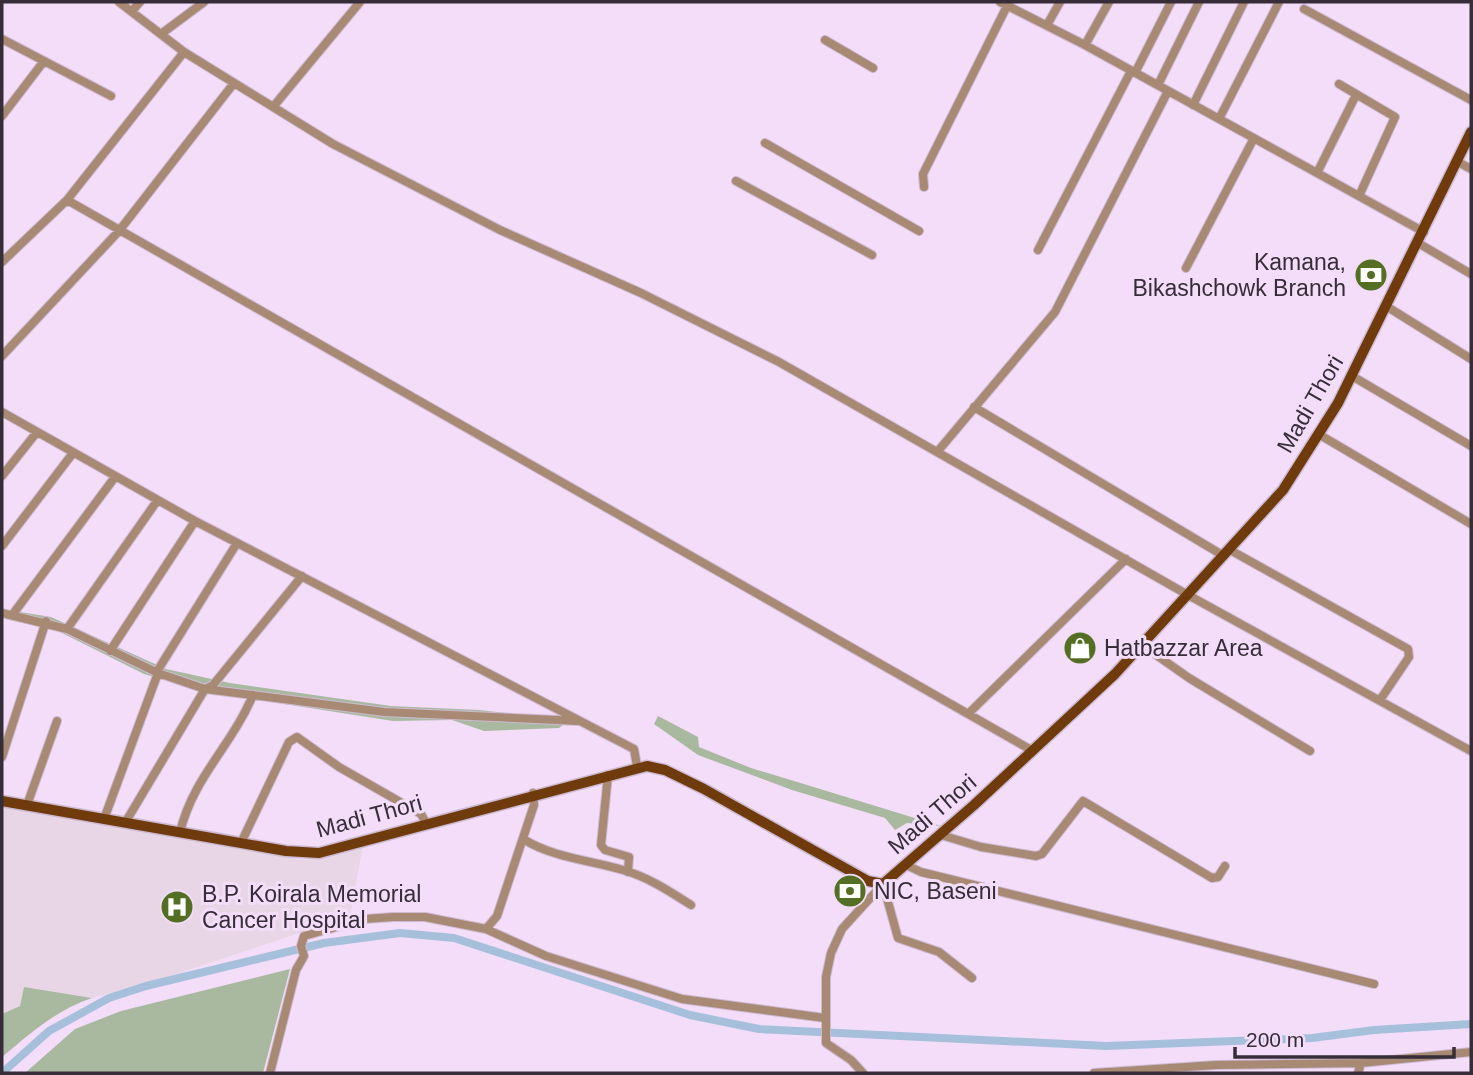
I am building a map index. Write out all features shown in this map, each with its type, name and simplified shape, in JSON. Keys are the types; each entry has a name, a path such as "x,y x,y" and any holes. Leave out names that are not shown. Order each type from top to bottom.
{"main road":[{"name":"Madi Thori","path":"2,800 286,852 319,853 637,766 656,767 684,779 867,881 883,884 1034,751 1142,645 1283,490 1320,435 1352,376 1471,132"}],"street":[{"path":"120,2 184,52 333,144 500,230 641,293 761,352 1188,595 1471,751"},
{"path":"132,11 140,2"},
{"path":"160,34 204,2"},
{"path":"274,107 360,2"},
{"path":"1047,25 1060,2"},
{"path":"1085,45 1108,2"},
{"path":"1038,250 1171,2"},
{"path":"1158,85 1199,2"},
{"path":"1193,105 1244,2"},
{"path":"1219,119 1279,2"},
{"path":"924,187 923,174 1006,3 1424,232"},
{"path":"1304,9 1471,100"},
{"path":"2,39 111,96"},
{"path":"825,40 873,68"},
{"path":"2,262 67,200 184,52"},
{"path":"2,116 44,61"},
{"path":"2,356 119,231 234,83"},
{"path":"1339,84 1395,117 1359,196"},
{"path":"938,451 1055,312 1168,91"},
{"path":"1317,173 1356,94"},
{"path":"1186,268 1254,138"},
{"path":"765,143 919,231"},
{"path":"1458,162 1471,169"},
{"path":"736,181 872,255"},
{"path":"67,200 1034,751"},
{"path":"1418,243 1471,274"},
{"path":"1386,306 1471,359"},
{"path":"1352,376 1471,446"},
{"path":"974,407 1227,553 1408,649 1409,657 1380,700"},
{"path":"2,412 157,501 634,749 637,766"},
{"path":"2,476 37,432"},
{"path":"1320,435 1471,524"},
{"path":"2,546 73,453"},
{"path":"13,614 115,477"},
{"path":"67,629 157,501"},
{"path":"110,652 195,521"},
{"path":"104,819 157,673 237,543"},
{"path":"969,713 1126,559"},
{"path":"125,822 205,689 213,685 302,576"},
{"path":"2,613 46,621 157,673 205,689 384,712 499,720 582,721"},
{"path":"2,757 46,621"},
{"path":"1142,645 1189,678 1310,751"},
{"path":"180,832 196,786 235,733 253,695"},
{"path":"27,805 57,721"},
{"path":"241,844 289,741 297,737 339,767 421,814 426,823"},
{"path":"608,775 601,845 605,850 629,857 628,872"},
{"path":"486,929 497,916 534,805 533,793"},
{"path":"941,835 1022,856 1042,854 1083,801 1212,878 1218,877 1225,866"},
{"path":"523,839 545,851 656,882 691,905"},
{"path":"906,865 921,872 1374,984"},
{"path":"883,884 898,938 907,944 939,952 972,978"},
{"path":"863,1073 851,1060 829,1047 825,1037 825,977 838,937 883,884"},
{"path":"270,1073 296,970 304,956 301,946 304,936 365,919 425,916 486,929 547,956 682,999 825,1022"},
{"path":"1094,1073 1216,1065 1361,1063 1471,1052"},
{"path":"1358,1073 1361,1063"}],"shaded area":[{"name":"B.P. Koirala Memorial Cancer Hospital","path":"2,807 305,860 322,858 363,845 350,916 165,978 92,998 24,987 20,1006 2,1014"}],"green space":[{"path":"2,609 51,617 166,669 230,683 391,706 479,710 569,720 559,728 484,731 452,720 393,721 207,692 144,674 58,631 5,619"},
{"path":"658,716 698,737 699,747 751,768 941,826 907,823 895,830 885,818 792,790 698,755 654,724"},
{"path":"290,969 263,1073 25,1073 75,1029 121,1011"},
{"path":"24,987 92,998 55,1016 2,1057 2,1014 20,1006"}],"waterway":[{"path":"2,1073 49,1031 109,998 146,986 324,943 400,933 454,938 690,1015 759,1029 1106,1046 1312,1038 1374,1030 1471,1024"}],"place":[{"name":"Kamana, Bikashchowk Branch","path":"1371,275"},
{"name":"Hatbazzar Area","path":"1080,648"},
{"name":"NIC, Baseni","path":"850,891"},
{"name":"B.P. Koirala Memorial Cancer Hospital","path":"177,907"}]}
